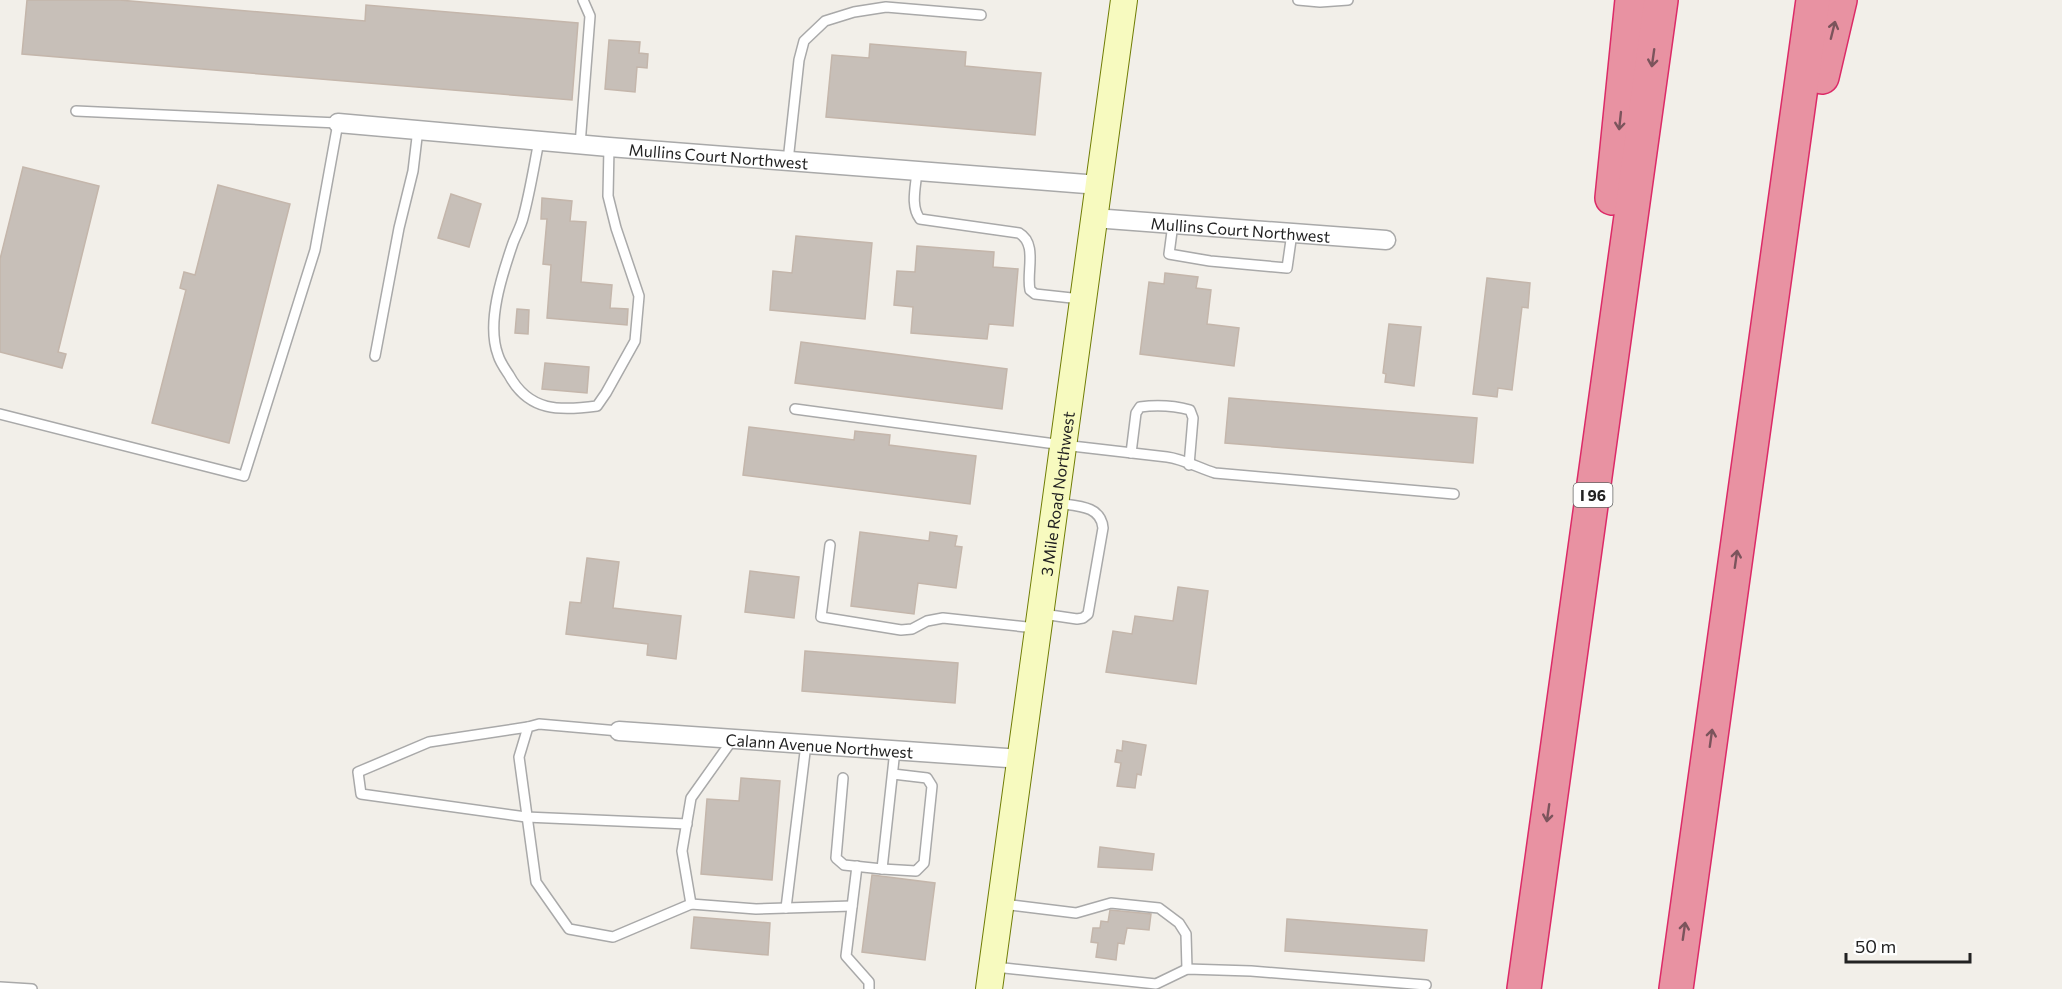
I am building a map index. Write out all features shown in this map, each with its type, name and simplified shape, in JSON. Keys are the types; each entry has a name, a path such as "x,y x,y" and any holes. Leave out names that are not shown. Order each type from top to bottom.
{"highway":[{"path":"1554,768 1632,0"},
{"name":"I 96","path":"1524,989 1661,0"},
{"path":"1676,989 1813,0"},
{"path":"1759,396 1822,76 1840,0"}],"main road":[{"name":"3 Mile Road Northwest","path":"991,978 1124,0"}],"street":[{"name":"Mullins Court Northwest","path":"338,123 580,145 1099,185"},
{"name":"Mullins Court Northwest","path":"1094,218 1386,240"},
{"name":"Calann Avenue Northwest","path":"619,731 1021,759"}],"lane":[{"path":"580,145 590,16 584,0"},
{"path":"1298,0 1320,2 1348,0"},
{"path":"788,161 799,60 804,41 825,21 854,12 886,7 981,15"},
{"path":"0,414 244,476 315,250 338,123 76,111"},
{"path":"375,356 399,228 413,171 418,129"},
{"path":"539,141 523,219 494,313 493,330 498,355 517,390 530,401 546,406 572,409 597,406 635,341 639,296 616,228 608,196 609,147"},
{"path":"917,171 914,205 920,219 1019,233 1026,237 1030,245 1028,283 1030,291 1035,294 1083,299"},
{"path":"1173,224 1169,254 1210,261 1287,268 1292,233"},
{"path":"1131,453 1136,413 1140,407 1183,408 1190,411 1193,418 1189,465"},
{"path":"795,409 1178,458 1189,465 1215,473 1454,494"},
{"path":"830,545 820,617 901,630 912,629 927,621 943,618 1039,621 1077,619 1088,614 1103,528 1102,520 1093,510 1055,502"},
{"path":"619,731 539,724 528,728 429,742 358,772 361,794 526,817 687,824"},
{"path":"528,728 519,757 536,882 569,929 613,937 691,904 756,909 852,906"},
{"path":"691,904 682,851 692,798 733,739"},
{"path":"786,908 806,744"},
{"path":"882,869 896,750"},
{"path":"843,778 836,858 844,865 916,871 924,863 932,786 927,778 893,774"},
{"path":"857,866 846,956 869,982 869,989"},
{"path":"1001,903 1076,913 1111,903 1159,908 1179,923 1186,934 1187,969"},
{"path":"991,978 1156,984 1187,969 1251,971 1426,985"},
{"path":"0,987 32,989"}],"building":[{"path":"27,0 119,0 365,21 366,5 578,23 572,100 22,54"},
{"path":"609,40 640,42 639,53 648,54 647,68 637,67 635,92 605,89"},
{"path":"870,44 966,52 965,66 1041,73 1035,135 826,117 832,55 869,58"},
{"path":"23,167 99,186 58,352 66,354 62,368 0,352 0,259"},
{"path":"218,185 290,204 229,443 152,423 186,290 180,288 184,272 195,275"},
{"path":"451,194 481,204 469,247 438,238"},
{"path":"542,198 572,201 570,221 586,222 581,282 612,285 610,308 628,309 627,325 547,318 551,265 543,264 547,219 541,219"},
{"path":"796,236 872,243 865,319 770,310 773,271 792,273"},
{"path":"917,246 994,252 993,267 1018,269 1013,326 989,324 987,339 911,333 913,307 894,305 897,271 915,272"},
{"path":"1165,273 1198,277 1196,288 1211,290 1207,324 1239,328 1234,366 1140,354 1149,282 1164,284"},
{"path":"1487,278 1530,283 1528,308 1522,307 1512,390 1498,388 1497,397 1473,394"},
{"path":"517,309 529,310 528,334 515,333"},
{"path":"1389,324 1421,327 1414,386 1385,382 1386,374 1383,373"},
{"path":"801,342 1007,369 1002,409 795,383"},
{"path":"545,363 589,367 587,393 542,389"},
{"path":"1229,398 1477,418 1473,463 1225,443"},
{"path":"749,427 854,440 855,431 890,435 889,445 976,456 970,504 743,475"},
{"path":"860,532 929,541 930,532 957,536 955,546 962,547 956,588 918,583 914,614 851,606"},
{"path":"587,558 619,562 613,608 681,616 676,659 647,655 648,644 566,634 570,602 581,603"},
{"path":"750,571 799,577 794,618 745,612"},
{"path":"1178,587 1208,591 1196,684 1106,672 1113,631 1132,634 1135,616 1173,621"},
{"path":"805,651 958,663 955,703 802,691"},
{"path":"1123,741 1146,745 1141,775 1137,774 1135,788 1117,786 1121,763 1115,762 1117,750 1122,751"},
{"path":"741,778 780,781 772,880 701,874 707,799 739,801"},
{"path":"1100,847 1154,854 1152,870 1098,867"},
{"path":"872,875 935,883 925,960 862,952"},
{"path":"1110,910 1151,914 1149,930 1127,928 1124,944 1118,943 1116,960 1096,957 1098,943 1091,942 1093,928 1100,928 1101,921 1108,922"},
{"path":"694,917 770,923 768,955 691,948"},
{"path":"1287,919 1427,930 1424,961 1285,951"}]}
